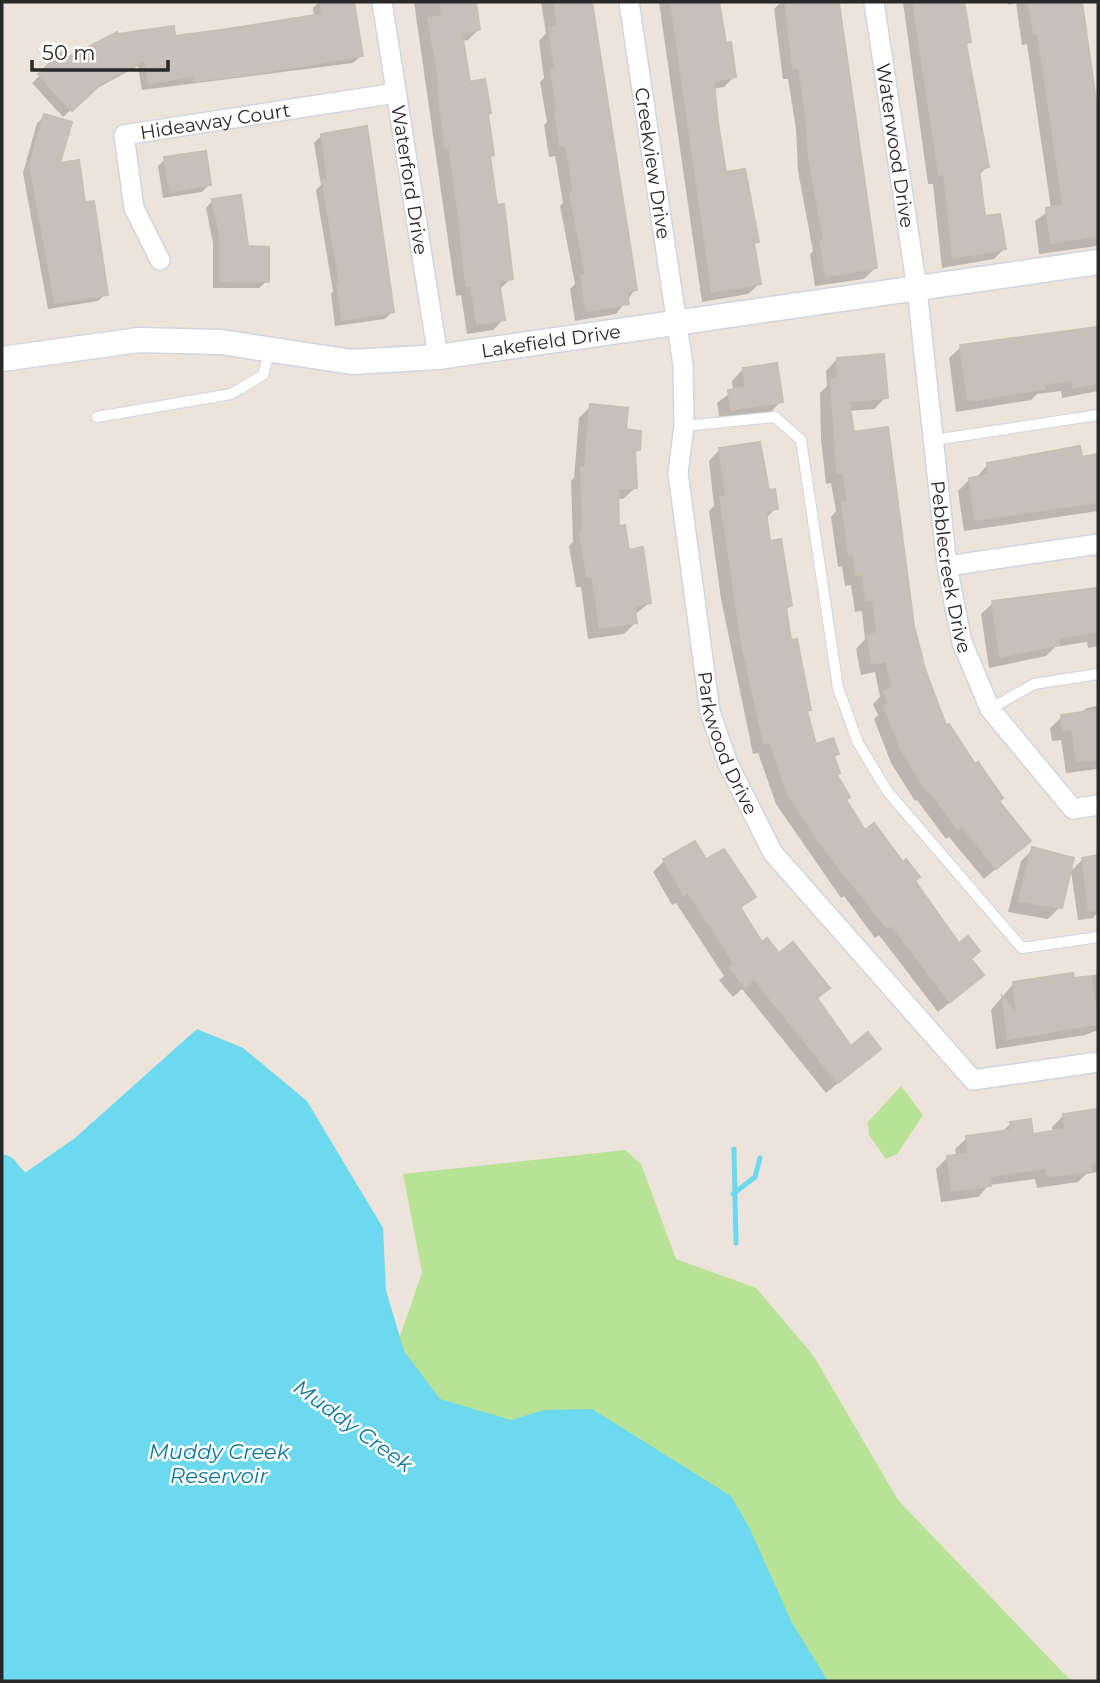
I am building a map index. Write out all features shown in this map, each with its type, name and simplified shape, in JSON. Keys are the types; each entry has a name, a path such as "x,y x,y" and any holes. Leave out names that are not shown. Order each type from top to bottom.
{"street":[{"name":"Waterford Drive","path":"382,2 438,357"},
{"name":"Creekview Drive","path":"629,2 675,325"},
{"name":"Waterwood Drive","path":"874,2 917,289"},
{"name":"Hideaway Court","path":"160,260 134,208 124,135 396,93"},
{"name":"Lakefield Drive","path":"2,359 139,340 221,342 352,362 438,357 1098,262"},
{"name":"Pebblecreek Drive","path":"917,289 947,566 962,642 990,709 1073,809 1098,805"},
{"name":"Parkwood Drive","path":"675,325 683,365 684,426 678,474 710,712 727,764 772,853 973,1080 1098,1062"},
{"path":"947,566 1098,544"}],"lane":[{"path":"97,416 231,394 263,375 270,348"},
{"path":"934,440 1098,415"},
{"path":"684,426 775,416 801,440 838,688 858,743 887,792 1022,948 1098,937"},
{"path":"990,709 1034,684 1098,674"}],"green space":[{"path":"901,1086 923,1115 897,1154 886,1159 869,1135 868,1122"},
{"path":"625,1150 641,1164 676,1259 756,1288 813,1355 898,1500 1071,1681 283,1681 422,1272 403,1174"}],"water":[{"name":"Muddy Creek Reservoir","path":"197,1029 243,1048 307,1101 383,1228 386,1290 404,1351 440,1399 511,1420 544,1410 592,1409 731,1496 749,1527 792,1623 828,1681 2,1681 2,1189 75,1138"}],"building":[{"path":"320,2 354,2 363,56 240,76 194,81 194,76 149,83 145,60 102,83 72,111 38,74 63,51 69,57 117,32 174,26 175,36 221,30 322,14"},
{"path":"440,2 476,2 480,30 462,33 470,82 485,79 491,113 488,114 494,155 490,156 497,205 504,204 513,279 499,281 505,320 477,324 471,286 466,286 449,146 445,147 440,87 428,18 442,16"},
{"path":"554,2 592,2 637,290 627,292 629,304 586,311 581,276 586,276 570,194 574,193 566,146 560,146 555,112 551,70 555,69 549,28 558,27"},
{"path":"671,2 719,2 726,43 731,42 736,77 714,81 718,123 726,172 745,169 759,242 754,243 761,284 712,292"},
{"path":"785,2 839,3 877,268 826,276 820,241 824,241 809,159 799,68 793,69"},
{"path":"913,2 964,2 971,42 966,43 989,167 979,169 985,216 1000,214 1006,249 953,258 944,174 939,175"},
{"path":"1028,2 1082,2 1098,115 1098,236 1051,243 1046,208 1063,205 1038,34 1034,34"},
{"path":"44,114 72,122 60,163 79,160 85,202 94,201 108,295 55,303 30,165"},
{"path":"367,126 394,312 342,320 337,285 340,284 322,180 328,180 321,134"},
{"path":"206,151 211,185 170,192 164,157"},
{"path":"241,195 248,246 269,247 269,282 220,281 220,234 212,199"},
{"path":"1098,327 1098,383 1073,388 1072,380 1044,384 1045,389 968,401 960,345"},
{"path":"884,354 888,398 849,401 854,432 888,427 914,626 925,669 946,725 949,724 975,764 978,762 1003,798 999,801 1031,841 996,869 962,826 958,829 929,790 927,791 902,752 884,706 889,704 884,691 892,688 886,661 872,664 867,635 877,633 873,601 866,601 863,574 856,575 853,555 849,556 842,503 848,502 843,473 837,473 831,380 838,379 837,358"},
{"path":"777,363 783,402 731,410 728,390 746,387 743,368"},
{"path":"590,404 628,408 626,429 641,431 640,450 635,450 637,488 618,489 619,526 625,525 629,550 643,547 651,603 634,606 637,623 600,628 592,576 587,577 580,533 583,532 581,468 585,468"},
{"path":"760,442 769,490 775,489 778,509 766,511 770,541 781,539 792,606 786,607 791,640 797,639 811,710 807,711 816,744 833,738 839,754 834,756 840,773 837,775 850,797 846,800 865,830 874,823 903,862 906,859 920,877 915,881 959,943 968,936 980,951 971,959 984,975 950,1002 891,925 887,928 821,845 787,792 770,742 764,744 741,639 720,497 726,497 719,448"},
{"path":"1080,446 1082,457 1098,454 1098,502 975,520 969,478 989,475 987,463"},
{"path":"1098,588 1098,632 1058,638 1059,645 1000,657 992,601"},
{"path":"1098,710 1098,759 1077,762 1072,729 1063,730 1061,715"},
{"path":"695,841 706,859 724,849 756,897 740,907 762,942 767,938 779,953 793,942 830,988 817,998 851,1046 868,1032 881,1049 838,1083 754,979 745,987 730,967 734,963 688,892 684,895 663,859"},
{"path":"1032,847 1074,858 1062,908 1019,901"},
{"path":"1098,855 1098,910 1089,911 1082,858"},
{"path":"1073,973 1074,978 1091,976 1098,1024 1008,1039 1002,996 1017,1015 1013,982"},
{"path":"1098,1109 1098,1163 1091,1164 1091,1171 1048,1177 1046,1168 990,1176 991,1186 952,1191 947,1156 968,1153 966,1136 1011,1130 1010,1122 1031,1119 1033,1134 1065,1129 1063,1114"}],"waterway":[{"path":"734,1149 736,1243"},
{"path":"733,1194 755,1177 760,1158"},
{"name":"Muddy Creek","path":"2,1171 11,1182 46,1208"}]}
